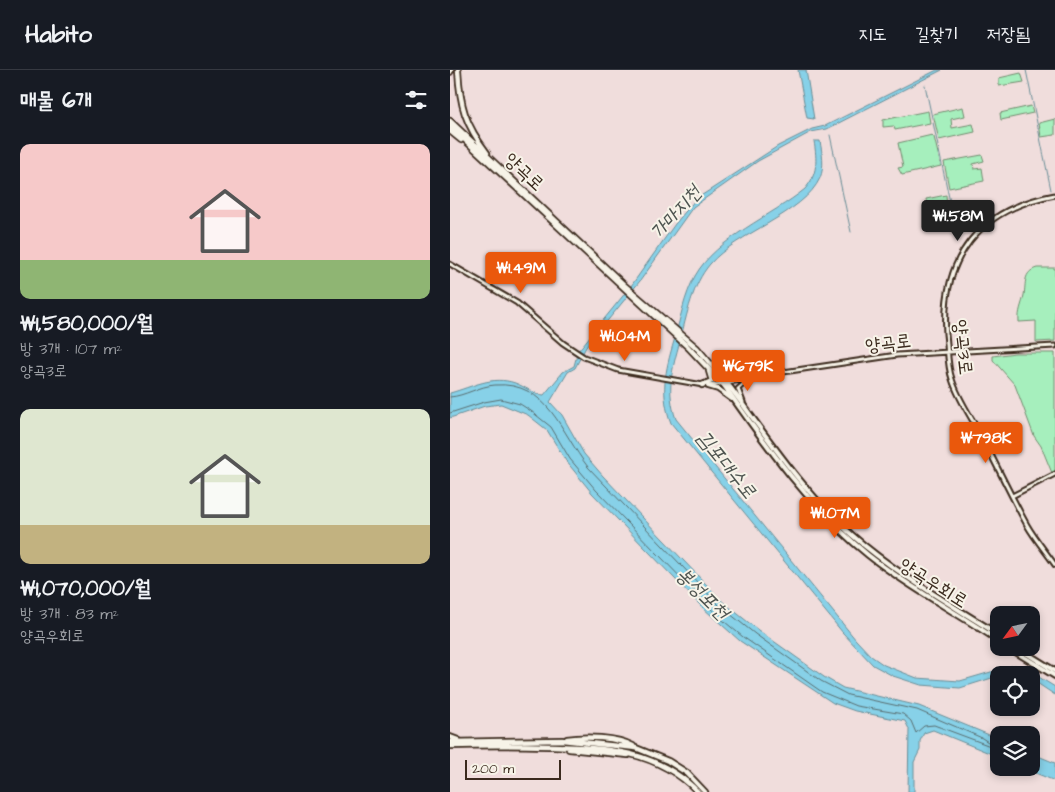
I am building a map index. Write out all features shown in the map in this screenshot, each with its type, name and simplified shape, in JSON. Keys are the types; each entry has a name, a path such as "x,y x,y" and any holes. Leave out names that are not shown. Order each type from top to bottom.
{"highway":[{"path":"458,70 460,100 466,121 494,165"},
{"name":"양곡로","path":"450,121 494,165"},
{"name":"양곡로","path":"450,126 634,296"},
{"path":"450,131 494,165"},
{"path":"634,296 728,374 755,376"},
{"path":"634,296 725,383"},
{"path":"697,348 725,383"},
{"path":"703,362 713,379 705,386"},
{"path":"450,738 462,742"},
{"path":"450,745 462,742 562,740 636,748 649,751 675,765 692,778 705,792"},
{"path":"450,745 607,748 632,755 671,770 698,792"}],"main road":[{"name":"양곡우회로","path":"725,383 736,404 805,495 851,541 891,572 990,635"},
{"name":"양곡우회로","path":"725,383 814,498 851,534 891,566 990,629"},
{"path":"705,386 718,388 736,404"},
{"path":"1022,656 1055,676"},
{"path":"1031,656 1055,671"},
{"path":"1034,658 1055,667"}],"street":[{"name":"양곡3로","path":"1055,195 1029,201 1003,212 982,227 966,246 952,273 946,295 948,351 954,384 1030,530 1055,566"},
{"name":"양곡로","path":"450,264 517,303 574,352 584,357 618,370 705,386 755,376 897,355 1055,346"},
{"path":"747,409 738,388 755,376"},
{"path":"1012,496 1055,474"}],"green space":[{"path":"1021,73 1024,82 999,86 999,78"},
{"path":"1031,106 1033,113 1001,120 1000,113"},
{"path":"963,107 965,116 951,119 952,128 973,124 975,132 939,140 933,114"},
{"path":"928,111 930,123 895,130 894,126 883,127 883,120"},
{"path":"1055,119 1055,135 1041,137 1039,123"},
{"path":"932,135 941,166 902,175 898,168 903,167 898,143"},
{"path":"982,155 984,161 973,164 974,169 982,168 984,181 949,188 944,162"},
{"path":"946,195 947,206 939,208 938,203 927,206 926,199"},
{"path":"1037,268 1055,268 1055,341 1036,342 1036,321 1019,322 1027,275"},
{"path":"1015,353 1055,353 1055,472 1052,473 1041,446 1034,436 1015,385 993,360 993,356"}],"water":[{"path":"798,70 806,70 814,119 807,118"},
{"name":"봉성포천","path":"937,70 942,70 827,129 811,132 758,161 693,207 640,281 586,347 575,368 568,372 550,402 562,415 584,454 603,476 723,602 758,630 824,677 843,688 919,706 990,735 990,753 933,730 924,733 920,741 920,750 914,762 914,792 908,792 909,729 905,721 855,711 833,703 740,641 703,608 592,493 566,461 547,430 528,415 501,404 485,406 450,418 450,393 490,381 498,380 515,383 537,394 544,395 563,372 574,366 578,351 631,286 675,224 696,199 778,146 812,129 825,126"},
{"path":"814,141 820,141 823,164 822,173 812,191 785,213 722,253 704,272 694,291 675,361 671,380 673,409 676,419 871,656 884,665 917,678 960,681 990,672 990,679 960,688 921,685 893,676 873,665 843,633 671,423 668,412 665,392 666,372 685,300 695,276 704,262 716,250 805,189 812,178 816,166"},
{"path":"1040,678 1055,687 1055,695 1040,685"},
{"path":"1040,757 1055,763 1055,781 1040,775"}],"waterway":[{"path":"1026,70 1051,190"},
{"path":"925,85 951,207"},
{"path":"830,135 851,232"}],"water label":[{"name":"가마지천","path":"675,212"},
{"name":"김포대수로","path":"727,464"}]}
